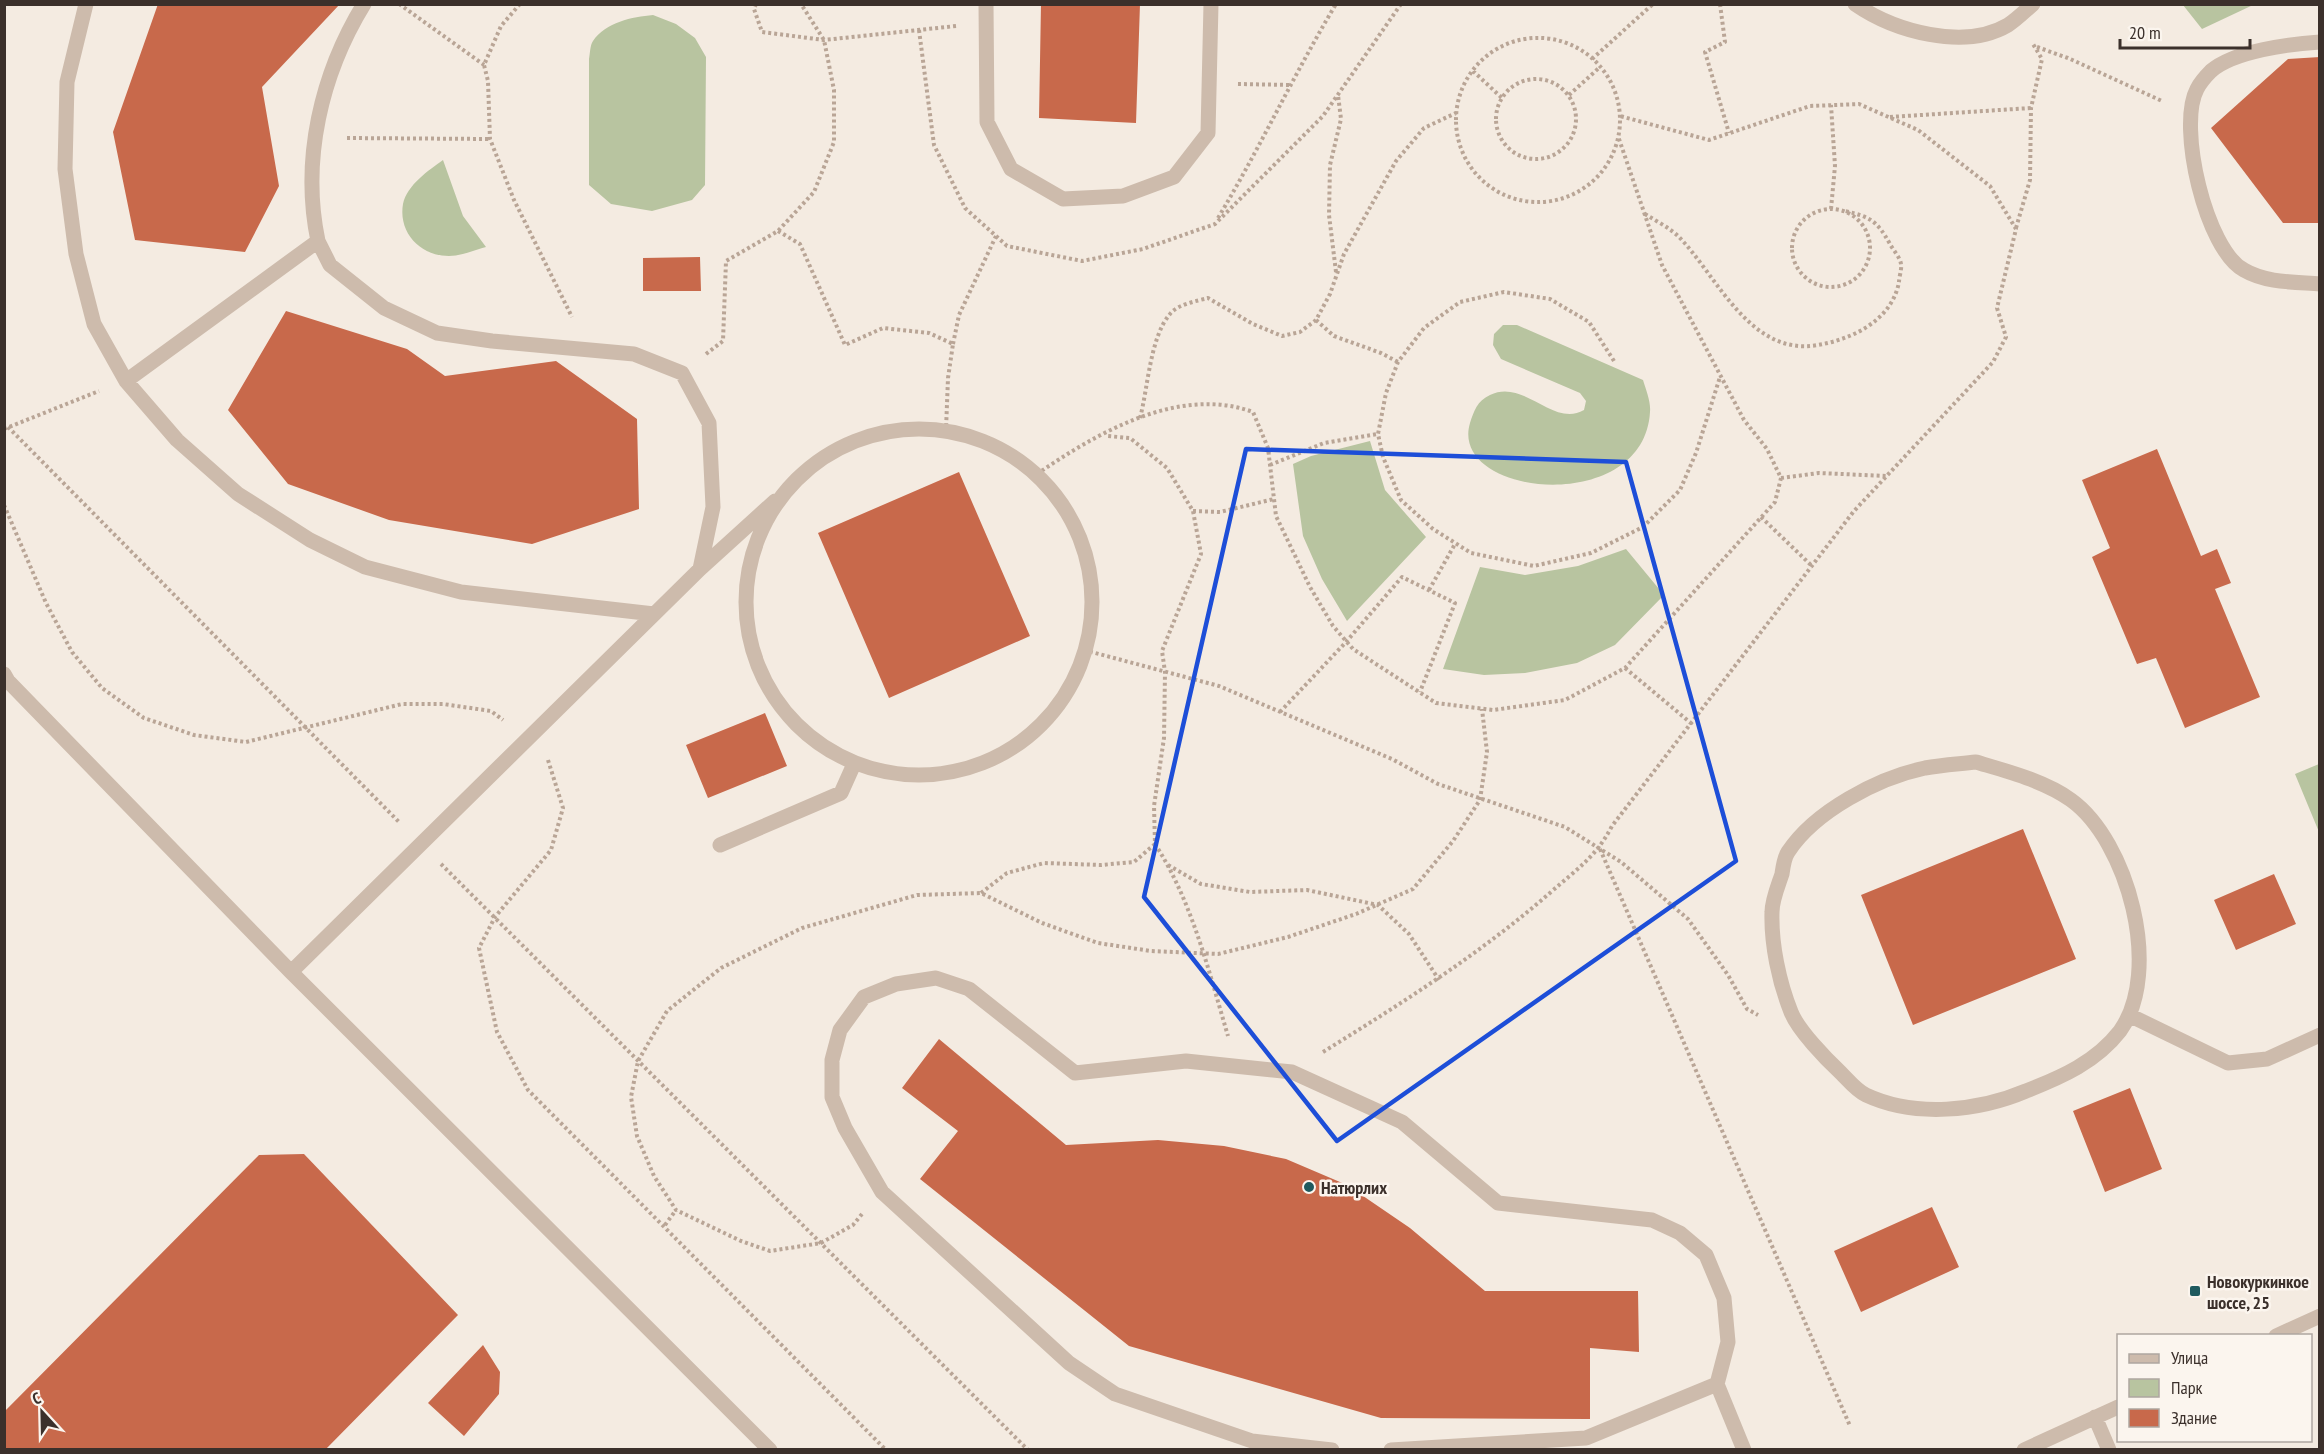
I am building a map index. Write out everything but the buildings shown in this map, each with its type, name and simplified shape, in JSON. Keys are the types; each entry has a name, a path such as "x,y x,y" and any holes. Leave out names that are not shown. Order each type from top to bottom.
{"street":[{"path":"86,4 67,82 65,169 76,254 94,324 126,381 177,440 238,494 310,540 365,567 461,592 654,614"},
{"path":"364,4 343,38 322,96 313,158 313,219 318,241 330,265 384,308 437,333 634,354 682,373 709,423 713,507 700,569"},
{"path":"986,4 987,122 1011,169 1063,200 1123,196 1174,177 1208,133 1211,4"},
{"path":"1855,4 1872,16 1909,32 1978,35 2007,25 2033,4"},
{"path":"2319,42 2233,57 2211,71 2196,90 2192,113 2195,180 2215,233 2226,251 2242,270 2270,280 2319,284"},
{"path":"126,381 318,241"},
{"path":"291,972 700,569 782,494 834,451 886,431 946,430 987,442 1037,474 1074,523 1091,578 1093,615 1076,682 1054,711 1011,750 962,770 899,775 855,764 810,738 778,706 757,666 744,604 751,556 782,494"},
{"path":"4,674 8,681 291,972 770,1449"},
{"path":"1976,762 2019,775 2070,800 2101,831 2122,874 2138,927 2140,967 2131,1016 2109,1046 2072,1072 2018,1095 1970,1109 1910,1107 1864,1095 1828,1061 1791,1014 1776,957 1772,910 1787,854 1828,809 1870,789 1924,768 1976,762"},
{"path":"720,845 841,794 855,764"},
{"path":"1332,1449 1252,1441 1115,1394 1069,1363 882,1192 845,1128 832,1097 832,1060 840,1030 864,997 896,984 936,978 969,989 1075,1073 1186,1061 1292,1072 1402,1122 1498,1203 1652,1220 1680,1233 1706,1255 1724,1298 1728,1342 1717,1384 1744,1449"},
{"path":"2131,1016 2228,1063 2267,1059 2319,1035"},
{"path":"2278,1334 2319,1316"},
{"path":"1391,1449 1586,1438 1717,1384"},
{"path":"2024,1449 2117,1407"},
{"path":"2095,1418 2109,1449"}],"path":[{"path":"399,4 483,65 488,81 490,140 514,200 588,350"},
{"path":"483,65 501,26 520,4"},
{"path":"756,4 754,9 762,32 824,40 985,24"},
{"path":"682,373 723,341 726,261 778,231 814,192 834,142 834,90 824,40 801,4"},
{"path":"1215,224 1255,156 1336,4"},
{"path":"1592,59 1653,4"},
{"path":"1720,4 1725,42 1705,52 1729,133"},
{"path":"2007,25 2036,47 2068,58 2192,113"},
{"path":"1547,38 1569,44 1600,67 1615,90 1620,116 1618,136 1611,160 1596,179 1576,193 1553,202 1528,202 1504,196 1485,184 1468,166 1459,145 1456,113 1458,98 1473,70 1484,58 1504,46 1525,39 1547,38"},
{"path":"1292,1072 1439,980 1519,919 1600,849 1612,826 1854,512 1993,362 2006,337 1997,308 2030,180 2031,108 2042,59 2036,47"},
{"path":"1569,95 1600,67"},
{"path":"1473,70 1502,98"},
{"path":"1541,79 1556,84 1569,95 1576,109 1577,125 1571,141 1559,153 1543,159 1526,159 1511,151 1501,140 1496,119 1502,98 1512,87 1525,80 1541,79"},
{"path":"1210,83 1291,85"},
{"path":"1337,275 1329,215 1330,165 1341,119 1338,95"},
{"path":"1620,116 1709,140 1810,106 1859,104 1918,130 1990,186 2016,229"},
{"path":"1831,105 1835,166 1831,209"},
{"path":"1889,117 2031,108"},
{"path":"1140,418 1159,335 1170,313 1187,304 1208,298 1254,324 1281,336 1300,332 1316,320 1330,294 1344,254 1396,161 1424,128 1456,113"},
{"path":"1037,474 1075,448 1158,410 1187,405 1233,405 1253,412 1268,448 1276,516 1310,587 1333,626 1353,649 1436,703 1493,710 1565,700 1625,668 1775,502 1781,478 1767,449 1744,420 1662,265 1618,136"},
{"path":"316,137 490,140"},
{"path":"1644,213 1678,236 1740,315 1770,338 1802,348 1837,342 1868,327 1886,310 1897,289 1902,264 1882,230 1870,217 1845,211 1831,209 1814,212 1801,222 1793,237 1792,254 1798,270 1810,282 1838,287 1852,281 1863,272 1869,259 1870,244 1866,230 1857,219 1845,211"},
{"path":"778,231 800,244 845,345 883,328 929,333 953,344"},
{"path":"946,430 948,378 959,315 996,236"},
{"path":"1614,361 1589,322 1550,299 1504,291 1460,302 1424,328 1398,362 1386,393 1378,434 1383,458 1401,500 1433,529 1471,553 1534,566 1591,553 1643,527 1680,490 1696,453 1720,376"},
{"path":"1316,320 1334,336 1382,353 1398,362"},
{"path":"126,381 6,428 1028,1449"},
{"path":"1270,465 1324,443 1378,434"},
{"path":"1104,436 1130,438 1167,468 1193,512 1201,554 1161,651 1165,672 1164,738 1154,806 1155,844 1168,865 1203,953 1237,1066"},
{"path":"1781,478 1819,473 1887,476"},
{"path":"1193,512 1220,512 1274,499"},
{"path":"4,505 46,603 72,652 102,688 144,718 194,735 246,742 402,704 443,704 491,711 547,755 563,808 551,850 495,917 479,948 496,1032 528,1090 665,1224 886,1449"},
{"path":"1761,517 1813,567"},
{"path":"1429,590 1455,544"},
{"path":"1280,712 1346,642 1402,577 1455,603 1420,692"},
{"path":"1084,650 1219,686 1392,759 1438,784 1565,827 1621,862 1688,919 1728,975 1748,1009 1766,1019 1791,1014"},
{"path":"1625,668 1692,724"},
{"path":"981,893 1007,873 1044,863 1101,865 1134,862 1155,844"},
{"path":"1600,849 1850,1426"},
{"path":"1168,865 1201,884 1250,892 1307,890 1378,905 1409,934 1439,980"},
{"path":"665,1224 676,1210"}],"highlighted area":[{"path":"1246,449 1626,462 1736,861 1337,1141 1144,897"}],"green space":[{"path":"2183,5 2253,5 2202,29"},
{"path":"653,15 676,24 695,38 706,57 705,185 692,200 652,211 611,204 589,185 589,59 592,43 605,29 628,19"},
{"path":"443,160 463,216 486,247 458,255 439,255 421,247 408,233 402,215 405,197 419,179"},
{"path":"1503,325 1517,325 1643,380 1650,412 1640,446 1616,468 1585,481 1550,485 1516,480 1488,467 1471,448 1470,423 1479,403 1486,397 1503,392 1515,393 1550,409 1572,414 1584,410 1586,401 1580,393 1501,359 1493,345 1494,334"},
{"path":"1370,441 1385,490 1426,537 1347,621 1322,579 1303,536 1293,464 1311,456"},
{"path":"1626,549 1664,595 1615,645 1577,663 1525,673 1484,675 1443,669 1480,567 1525,575 1578,566"},
{"path":"2319,764 2319,832 2295,774"}],"place":[{"name":"Натюрлих","path":"1309,1187"},
{"name":"Новокуркинкое шоссе, 25","path":"2195,1291"}]}
